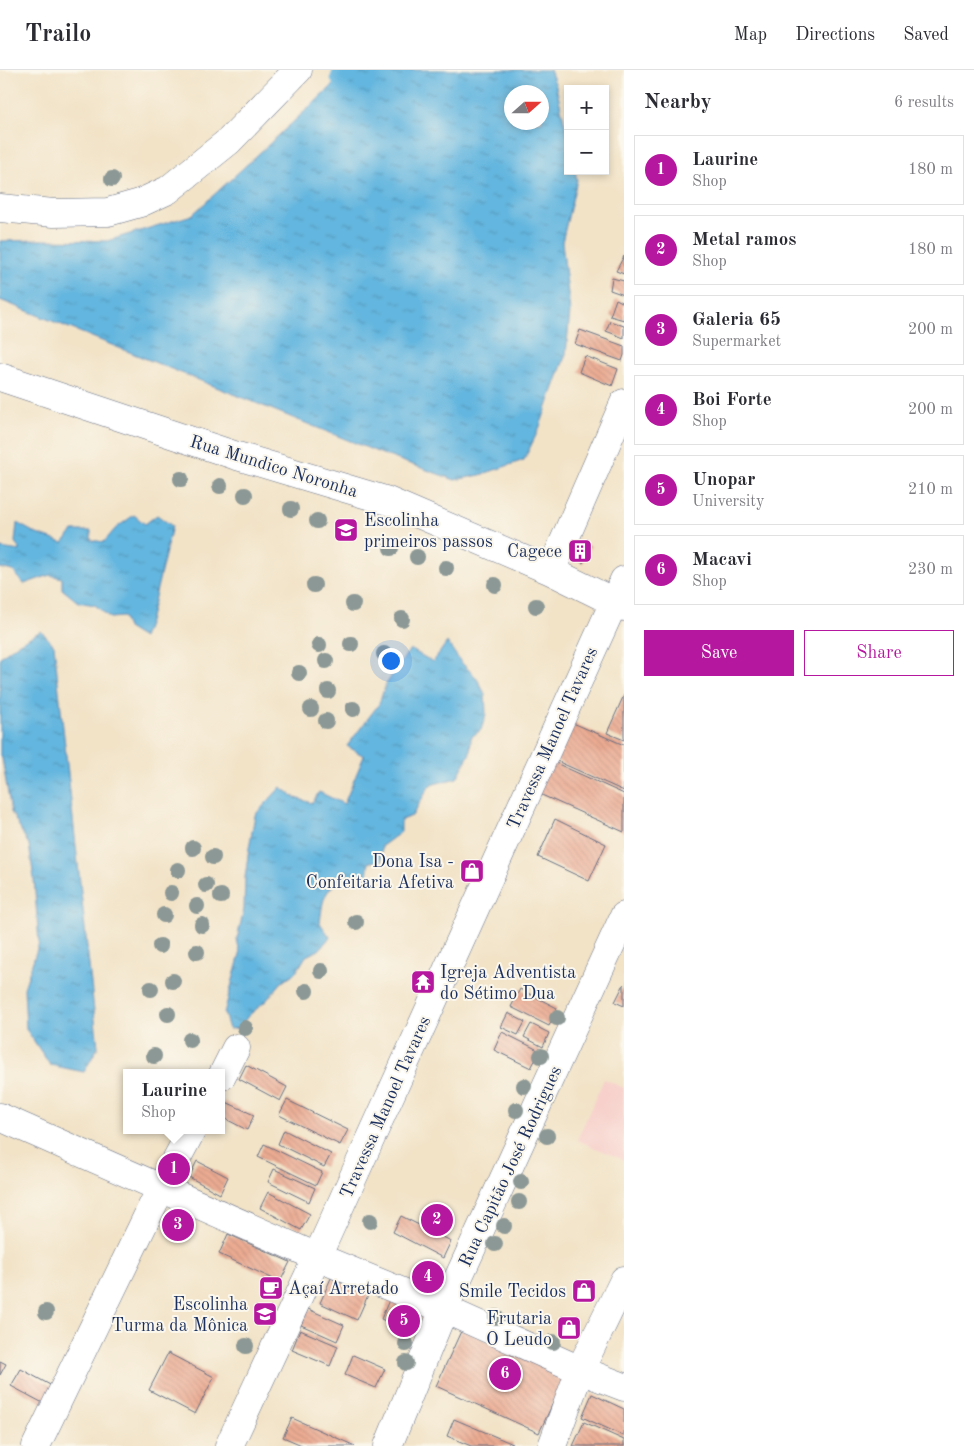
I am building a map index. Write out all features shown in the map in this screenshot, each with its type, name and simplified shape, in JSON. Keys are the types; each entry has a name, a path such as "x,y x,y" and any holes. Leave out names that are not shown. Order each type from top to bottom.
{"street":[{"path":"0,208 54,212 108,212 140,203 168,190 229,141 298,70"},
{"name":"Rua Mundico Noronha","path":"0,378 234,455 375,496 551,571 621,597"},
{"path":"551,571 624,403"},
{"name":"Travessa Manoel Tavares","path":"229,1446 621,597"},
{"name":"Rua Capitão José Rodrigues","path":"388,1446 444,1309 624,916"},
{"path":"225,1070 236,1048"},
{"path":"0,1117 317,1257 444,1309 580,1370 624,1387"},
{"path":"36,1446 161,1188 190,1134"},
{"path":"552,1446 580,1370 624,1280"}],"shaded area":[{"path":"604,1079 624,1088 624,1160 577,1140"}],"water":[{"path":"352,70 550,70 556,86 564,121 564,175 576,175 577,180 562,242 570,311 566,354 539,429 524,460 480,475 455,480 385,455 0,300 0,241 107,241 192,215"},
{"path":"134,515 145,524 157,515 172,526 149,622 143,638 127,628 123,617 110,618 95,605 78,602 62,589 62,578 50,575 24,584 13,571 0,568 0,548 20,551 15,542 17,523 37,534 63,543 73,531 91,531 91,540 104,542 116,528"},
{"path":"41,631 54,645 98,1047 84,1072 50,1065 26,1029 24,988 39,943 34,879 29,845 11,812 2,758 0,756 0,657 16,645"},
{"path":"447,642 460,661 476,677 485,694 486,714 481,730 471,737 470,753 457,778 430,785 412,816 401,820 401,832 382,846 381,861 369,862 366,883 341,879 330,889 324,898 320,923 330,937 319,950 306,956 297,971 281,983 266,1001 248,1016 239,1028 229,1029 224,1013 240,954 237,939 244,909 245,878 255,815 281,787 296,798 312,803 319,792 344,804 364,756 347,746 379,704 385,686 410,649 433,662"}],"building":[{"path":"624,256 624,274 616,271"},
{"path":"612,278 624,281 624,295 610,290"},
{"path":"616,299 624,303 624,320 610,316"},
{"path":"610,321 624,326 624,338 606,331"},
{"path":"580,330 624,346 622,361 575,344"},
{"path":"585,356 618,369 612,386 579,372"},
{"name":"Cagece","path":"576,540 591,546 583,563 569,556"},
{"path":"624,695 624,740 607,733"},
{"path":"566,720 624,745 624,791 550,758"},
{"path":"549,760 624,794 624,832 535,792"},
{"path":"555,819 606,844 589,881 538,857"},
{"path":"624,984 624,1006 615,1002"},
{"path":"520,989 557,1008 549,1026 511,1007"},
{"path":"508,1013 525,1022 518,1035 501,1027"},
{"path":"531,1024 549,1033 543,1047 524,1037"},
{"path":"502,1032 540,1051 531,1068 494,1050"},
{"path":"246,1065 287,1087 280,1101 239,1079"},
{"path":"287,1100 348,1130 340,1145 279,1115"},
{"path":"225,1101 254,1115 247,1130 225,1119"},
{"path":"284,1130 331,1154 324,1167 278,1144"},
{"path":"264,1144 322,1172 316,1185 258,1157"},
{"path":"197,1161 228,1177 220,1194 189,1177"},
{"path":"274,1169 315,1188 309,1202 268,1182"},
{"path":"268,1192 310,1214 301,1230 260,1208"},
{"path":"401,1216 451,1241 443,1258 393,1232"},
{"path":"228,1234 290,1262 280,1282 219,1254"},
{"path":"331,1278 368,1295 357,1320 320,1303"},
{"path":"389,1300 423,1314 414,1334 381,1319"},
{"path":"308,1309 344,1325 337,1341 301,1325"},
{"path":"462,1329 565,1377 539,1433 436,1386"},
{"path":"300,1330 338,1346 330,1366 292,1350"},
{"path":"168,1353 214,1377 195,1414 149,1390"},
{"path":"353,1355 385,1369 376,1388 345,1375"},
{"path":"0,1361 6,1364 0,1375"},
{"path":"21,1369 52,1386 43,1403 11,1386"},
{"path":"592,1394 624,1409 624,1436 582,1417"},
{"path":"292,1418 355,1446 304,1446 283,1437"},
{"path":"454,1419 513,1444 512,1446 471,1446 447,1436"},
{"path":"584,1422 624,1440 624,1446 573,1446"}],"waterway":[{"path":"341,78 345,70"}],"place":[{"name":"Escolinha primeiros passos","path":"346,530"},
{"name":"Cagece","path":"580,551"},
{"name":"Dona Isa - Confeitaria Afetiva","path":"472,871"},
{"name":"Igreja Adventista do Sétimo Dua","path":"423,982"},
{"name":"Laurine","path":"174,1169"},
{"name":"Metal ramos","path":"437,1220"},
{"name":"Galeria 65","path":"178,1225"},
{"name":"Boi Forte","path":"428,1277"},
{"name":"Açaí Arretado","path":"271,1288"},
{"name":"Smile Tecidos","path":"584,1291"},
{"name":"Escolinha Turma da Mônica","path":"265,1314"},
{"name":"Unopar","path":"404,1321"},
{"name":"Frutaria O Leudo","path":"569,1328"},
{"name":"Macavi","path":"505,1374"}]}
